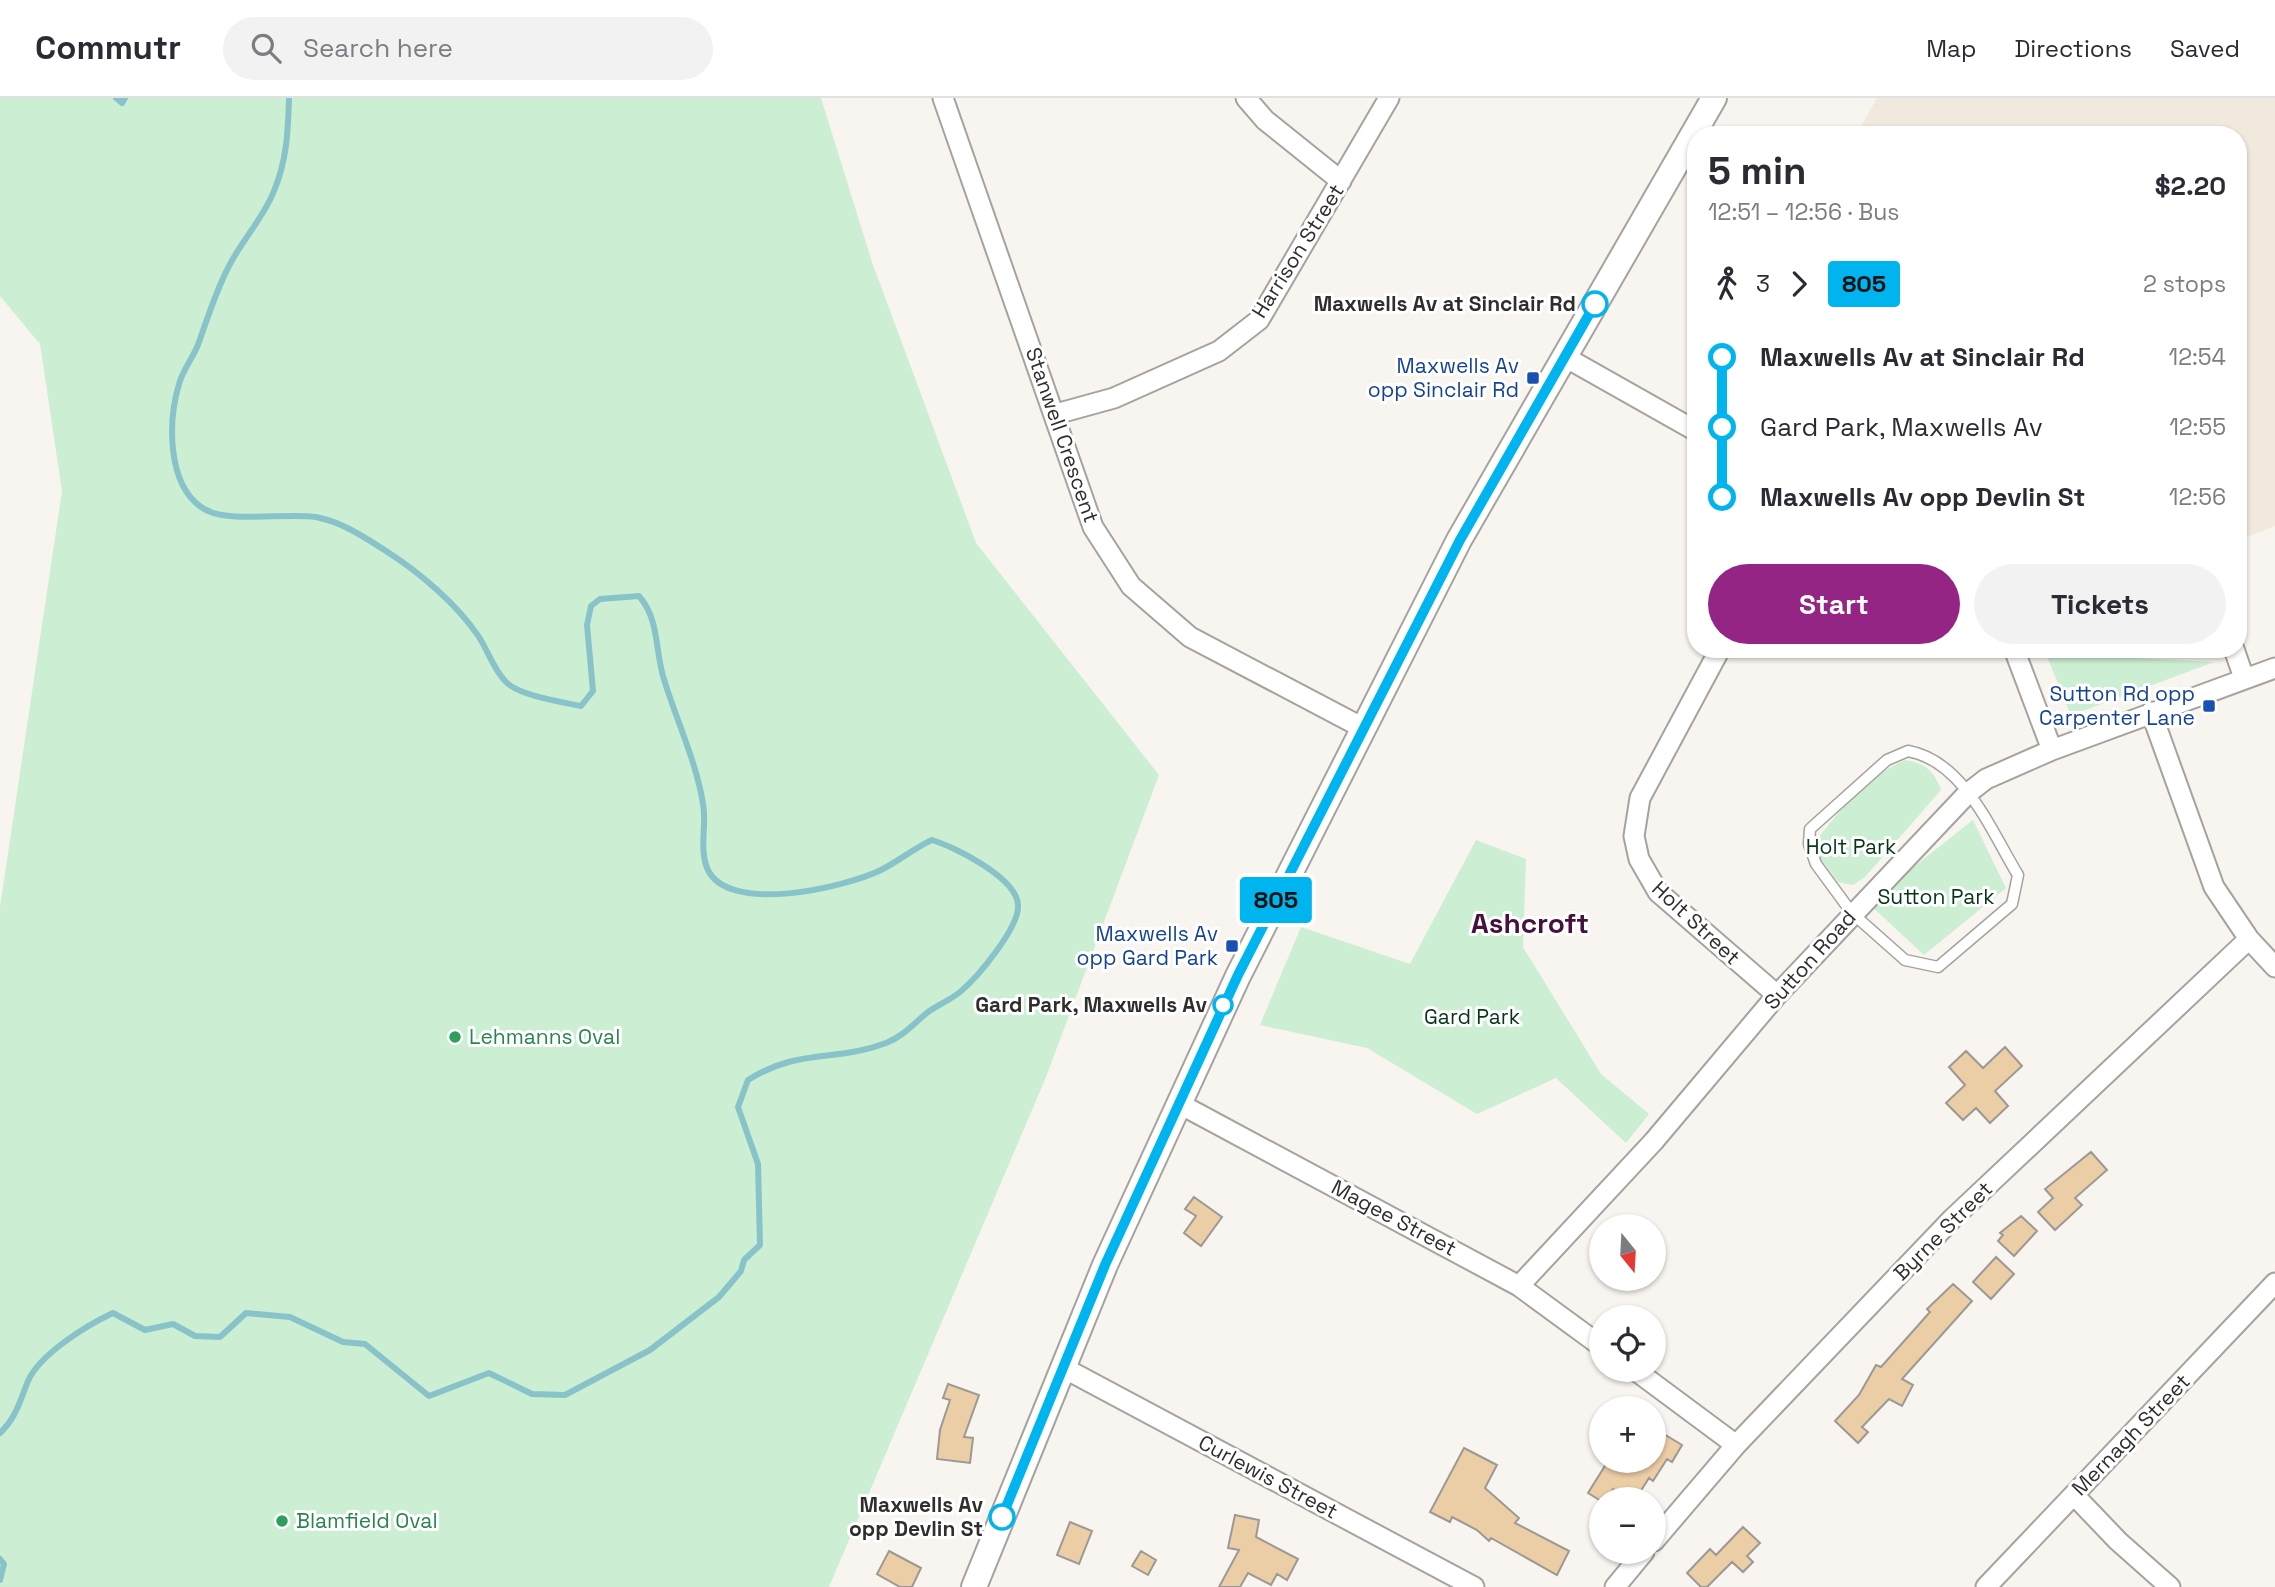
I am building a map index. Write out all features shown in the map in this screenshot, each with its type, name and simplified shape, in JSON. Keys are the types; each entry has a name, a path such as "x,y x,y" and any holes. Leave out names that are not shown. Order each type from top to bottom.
{"street":[{"name":"Stanwell Crescent","path":"943,98 1056,414 1093,527 1131,586 1190,637 1363,728"},
{"path":"1246,98 1265,120 1341,181"},
{"name":"Harrison Street","path":"1056,414 1114,398 1219,351 1259,320 1389,98"},
{"path":"1698,126 1714,98"},
{"path":"974,1587 1062,1367 1178,1103 1238,975 1460,540 1687,145"},
{"path":"1565,356 1687,425"},
{"name":"Holt Street","path":"1715,658 1640,798 1634,836 1639,859 1658,892 1777,995"},
{"path":"2017,658 2052,750"},
{"path":"2237,658 2245,678"},
{"name":"Sutton Road","path":"1519,1286 1654,1141 1777,995 1852,912 1968,793 1986,779 2052,750 2275,668"},
{"path":"2151,712 2214,887 2249,939 2275,967"},
{"name":"Byrne Street","path":"1666,1527 1736,1445 1952,1219 2249,939"},
{"name":"Magee Street","path":"1178,1103 1519,1286 1589,1337"},
{"name":"Mernagh Street","path":"1986,1587 2275,1283"},
{"name":"Curlewis Street","path":"1062,1367 1474,1587"},
{"path":"1651,1382 1736,1445"},
{"path":"2074,1495 2118,1541 2170,1587"},
{"path":"1615,1587 1634,1564"}],"lane":[{"path":"1908,751 1933,757 1968,793 2018,875 2012,904 1938,968 1905,960 1852,912 1816,864 1809,844 1810,829 1887,760 1908,751"}],"shaded area":[{"path":"1877,98 2275,98 2275,526 2247,537 2247,126 1861,126"}],"green space":[{"path":"0,98 821,98 872,262 976,543 1159,775 1046,1077 829,1587 0,1587 0,907 62,491 40,344 0,296"},
{"path":"2048,658 2214,662 2080,712 2070,713"},
{"name":"Holt Park","path":"1905,760 1928,769 1941,790 1865,877 1853,885 1838,882 1819,857 1817,840 1856,794"},
{"name":"Sutton Park","path":"1973,820 2006,888 1924,955 1868,903"},
{"name":"Gard Park","path":"1476,840 1526,859 1523,947 1601,1074 1649,1114 1626,1143 1556,1078 1477,1114 1367,1048 1260,1025 1301,927 1410,964"}],"building":[{"path":"2005,1047 2022,1066 1995,1091 2008,1106 1990,1123 1976,1108 1963,1120 1946,1103 1965,1085 1949,1067 1966,1051 1983,1068"},
{"path":"2091,1152 2107,1170 2075,1198 2082,1205 2055,1230 2038,1212 2053,1198 2045,1189"},
{"path":"1194,1197 1222,1217 1201,1246 1184,1233 1196,1216 1185,1209"},
{"path":"2021,1216 2037,1231 2014,1256 1998,1241 2003,1235 2000,1233"},
{"path":"1996,1257 2014,1274 1991,1299 1973,1282"},
{"path":"1953,1284 1972,1301 1902,1379 1913,1385 1902,1406 1889,1399 1862,1427 1868,1432 1858,1443 1835,1421 1859,1395 1876,1365 1881,1367 1930,1312 1927,1309"},
{"path":"948,1384 979,1395 964,1437 973,1438 970,1463 937,1459 940,1430 950,1400 943,1398"},
{"path":"1666,1435 1682,1445 1672,1462 1667,1459"},
{"path":"1464,1448 1497,1465 1485,1488 1519,1518 1515,1523 1569,1551 1557,1575 1491,1538 1489,1541 1477,1530 1452,1517 1450,1522 1430,1512"},
{"path":"1600,1473 1658,1473 1653,1481 1649,1478 1643,1487 1592,1487"},
{"path":"1235,1515 1259,1520 1256,1537 1298,1559 1287,1580 1277,1574 1271,1585 1248,1573 1240,1587 1219,1587 1239,1550 1228,1548"},
{"path":"1070,1522 1092,1531 1079,1564 1057,1555"},
{"path":"1743,1527 1760,1543 1747,1556 1753,1562 1743,1572 1732,1562 1707,1587 1701,1587 1687,1573 1710,1549 1716,1555"},
{"path":"889,1551 921,1568 912,1587 900,1587 877,1574"},
{"path":"1141,1551 1156,1560 1148,1575 1132,1566"}],"waterway":[{"path":"116,98 122,103 125,98"},
{"path":"0,1433 14,1415 28,1381 43,1361 78,1333 113,1313 145,1330 173,1324 195,1336 220,1337 246,1313 290,1317 343,1342 365,1344 429,1396 489,1373 532,1394 565,1395 650,1350 719,1297 741,1271 744,1260 760,1245 758,1164 738,1107 748,1080 784,1063 868,1049 898,1037 967,985 996,952 1017,914 1015,895 996,874 955,849 932,840 881,870 842,884 788,893 762,894 738,891 719,883 707,868 700,788 663,676 650,614 639,596 600,599 591,606 587,625 593,691 581,706 552,700 531,695 506,682 479,637 449,601 411,569 361,535 335,522 316,517 225,515 201,507 190,496 176,467 173,450 175,399 183,373 197,347 212,304 233,258 274,191 284,157 289,98"},
{"path":"0,1559 4,1564 0,1580"}],"bus line":[{"name":"805","path":"1002,1517 1105,1265 1238,975 1460,540 1595,304"}],"place":[{"name":"Maxwells Av at Sinclair Rd","path":"1595,304"},
{"name":"Maxwells Av opp Sinclair Rd","path":"1533,378"},
{"name":"Sutton Rd opp Carpenter Lane","path":"2209,706"},
{"name":"Maxwells Av opp Gard Park","path":"1232,946"},
{"name":"Gard Park, Maxwells Av","path":"1223,1005"},
{"name":"Lehmanns Oval","path":"455,1037"},
{"name":"Maxwells Av opp Devlin St","path":"1002,1517"},
{"name":"Blamfield Oval","path":"282,1521"}],"district":[{"name":"Ashcroft","path":"1530,923"}]}
